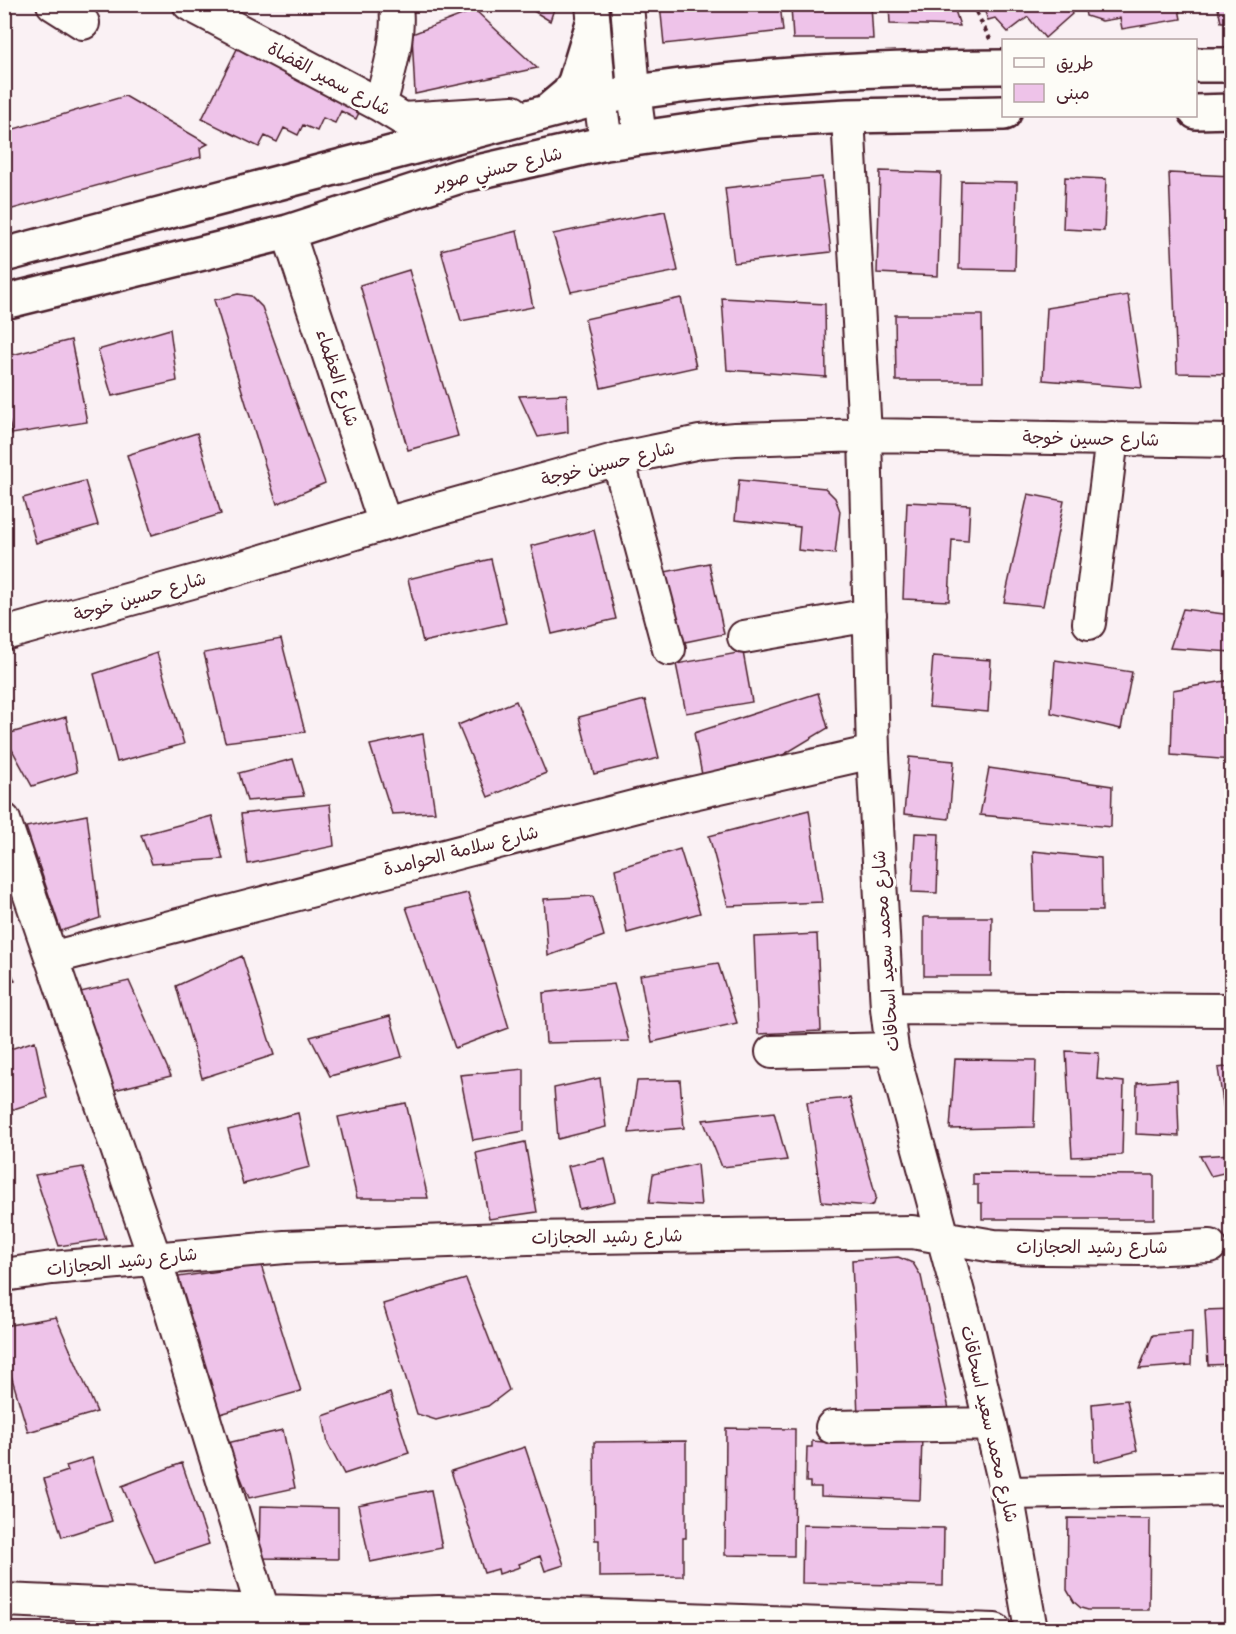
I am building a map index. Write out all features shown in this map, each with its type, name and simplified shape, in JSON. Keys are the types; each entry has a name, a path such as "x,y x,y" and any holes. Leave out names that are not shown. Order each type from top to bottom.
{"main road":[{"path":"549,110 569,93 575,81 592,14"},
{"path":"1197,65 1232,64"},
{"path":"4,255 600,98 714,81 843,71 1002,67"},
{"path":"1197,112 1232,111"},
{"name":"شارع حسني صوبر","path":"4,302 288,232 460,176 606,143 759,121 848,116 1002,113"}],"street":[{"path":"53,4 83,23"},
{"name":"شارع سمير القضاة","path":"189,4 381,105 403,119 549,110"},
{"path":"381,105 393,56 398,18 396,4"},
{"path":"627,4 640,137"},
{"path":"592,14 606,143"},
{"name":"شارع محمد سعيد اسحاقات","path":"848,116 865,435 873,752 887,1008 892,1049 991,1424 1007,1493 1031,1629"},
{"name":"شارع العظماء","path":"288,232 385,524"},
{"name":"شارع حسين خوجة","path":"4,634 618,459 699,442 865,435 1232,441"},
{"path":"1089,623 1112,438"},
{"path":"618,459 669,649"},
{"path":"744,638 870,615"},
{"name":"شارع سلامة الحوامدة","path":"51,958 623,809 873,752"},
{"path":"4,820 155,1259 263,1611"},
{"path":"887,1008 1232,1010"},
{"path":"772,1052 892,1049"},
{"name":"شارع رشيد الحجازات","path":"4,1275 285,1246 528,1238 912,1232 994,1246 1143,1249 1210,1246"},
{"path":"832,1427 991,1424"},
{"path":"1007,1493 1232,1489"},
{"path":"4,1600 82,1616 263,1611 374,1622 439,1612 542,1622 995,1629"}],"building":[{"path":"522,4 550,4 554,9 550,21"},
{"path":"660,4 780,4 783,31 664,44"},
{"path":"803,4 871,4 873,39 793,39 791,6 803,7"},
{"path":"889,4 953,4 960,26 890,24"},
{"path":"982,4 1068,4 1072,14 1045,38 1028,17 1008,32 995,18 988,20"},
{"path":"1084,4 1178,4 1181,19 1122,29 1120,18 1102,21 1086,16"},
{"path":"1217,4 1232,4 1232,22 1221,22"},
{"path":"475,10 537,68 415,94 412,34"},
{"path":"240,43 363,104 356,119 341,111 335,123 323,118 317,131 303,125 298,135 284,128 277,142 265,136 259,147 202,119"},
{"path":"125,96 208,144 200,148 201,157 9,210 4,202 4,132"},
{"path":"880,171 941,173 938,276 877,273"},
{"path":"1169,173 1232,176 1232,374 1177,373"},
{"path":"822,177 831,252 734,263 725,188"},
{"path":"1065,177 1106,179 1104,231 1063,229"},
{"path":"961,181 1017,182 1015,270 959,269"},
{"path":"665,211 678,271 571,292 553,234"},
{"path":"517,231 533,307 461,321 441,250"},
{"path":"409,270 458,436 408,450 360,285"},
{"path":"238,294 251,296 262,307 325,483 277,504 214,300"},
{"path":"1128,295 1142,388 1043,380 1047,308"},
{"path":"681,298 696,367 601,388 585,319"},
{"path":"722,298 825,304 826,377 727,370"},
{"path":"895,315 982,315 983,381 896,381"},
{"path":"170,329 177,381 112,396 98,350"},
{"path":"71,340 87,422 12,434 4,403 4,357"},
{"path":"567,394 568,432 538,437 519,396"},
{"path":"197,433 221,514 152,535 127,455"},
{"path":"739,480 825,488 835,498 840,511 835,554 798,550 800,527 735,520"},
{"path":"85,481 98,525 36,543 23,498"},
{"path":"1028,494 1064,501 1043,606 1004,602"},
{"path":"907,502 970,505 968,541 952,540 949,601 903,599"},
{"path":"1230,525 1232,579 1226,580"},
{"path":"594,530 616,619 552,634 531,546"},
{"path":"491,559 506,623 423,642 408,579"},
{"path":"709,563 724,634 675,644 660,573"},
{"path":"1183,609 1232,615 1232,652 1170,648"},
{"path":"281,639 305,732 225,742 204,653"},
{"path":"743,652 752,702 686,713 676,664"},
{"path":"157,653 184,744 117,762 94,674"},
{"path":"933,656 991,660 988,712 929,707"},
{"path":"1055,660 1132,672 1121,729 1051,713"},
{"path":"1232,681 1232,760 1171,755 1173,690"},
{"path":"818,693 828,728 783,755 703,780 694,733"},
{"path":"645,700 659,758 594,774 579,717"},
{"path":"516,701 546,773 488,797 458,725"},
{"path":"66,717 77,772 32,786 4,735"},
{"path":"423,734 435,812 392,814 370,745"},
{"path":"909,757 954,761 949,819 904,814"},
{"path":"293,759 304,796 247,801 239,773"},
{"path":"989,768 1112,786 1111,827 980,815"},
{"path":"330,804 334,846 248,864 241,814"},
{"path":"809,810 822,902 728,906 709,836"},
{"path":"87,815 100,918 61,931 26,827"},
{"path":"212,816 223,859 152,864 141,835"},
{"path":"915,833 939,834 937,893 912,892"},
{"path":"680,849 700,913 627,933 615,869"},
{"path":"1033,851 1101,858 1102,911 1035,911"},
{"path":"468,893 509,1028 455,1048 406,907"},
{"path":"593,896 604,936 548,956 544,899"},
{"path":"924,917 992,917 991,976 924,976"},
{"path":"817,934 821,1031 758,1034 754,937"},
{"path":"4,955 15,981 4,984"},
{"path":"242,956 274,1055 202,1078 176,986"},
{"path":"718,963 737,1023 652,1042 640,975"},
{"path":"129,981 171,1076 106,1092 76,993"},
{"path":"614,984 629,1041 546,1043 543,993"},
{"path":"390,1016 402,1057 330,1076 310,1037"},
{"path":"35,1041 47,1098 5,1112 4,1051"},
{"path":"1066,1051 1099,1053 1097,1079 1124,1082 1122,1155 1072,1157"},
{"path":"955,1059 1036,1060 1034,1127 950,1129"},
{"path":"1232,1066 1232,1110 1224,1110 1218,1068"},
{"path":"524,1069 524,1131 473,1140 460,1075"},
{"path":"600,1078 606,1127 558,1139 554,1088"},
{"path":"680,1080 684,1128 629,1133 637,1081"},
{"path":"1177,1080 1179,1136 1136,1134 1137,1083"},
{"path":"850,1098 876,1197 874,1204 870,1206 822,1202 807,1102"},
{"path":"406,1103 428,1198 357,1198 338,1117"},
{"path":"774,1112 787,1160 722,1167 703,1120"},
{"path":"298,1113 310,1167 243,1184 228,1130"},
{"path":"525,1142 537,1212 489,1219 476,1153"},
{"path":"1232,1154 1232,1171 1211,1176 1200,1156"},
{"path":"605,1158 615,1201 579,1209 568,1166"},
{"path":"697,1164 701,1206 649,1203 653,1174"},
{"path":"83,1167 106,1239 59,1246 35,1175"},
{"path":"973,1174 1154,1175 1154,1219 982,1219 982,1203 978,1203 978,1185 973,1185"},
{"path":"898,1257 913,1263 921,1276 950,1414 858,1417 852,1260"},
{"path":"261,1265 301,1391 213,1416 171,1278"},
{"path":"466,1279 509,1390 488,1406 436,1420 417,1414 383,1304"},
{"path":"1232,1309 1232,1364 1208,1365 1205,1310"},
{"path":"56,1317 97,1412 28,1432 4,1352 4,1326"},
{"path":"1192,1332 1191,1365 1139,1369 1153,1335"},
{"path":"390,1393 409,1453 344,1474 328,1444 323,1416"},
{"path":"1127,1400 1137,1451 1095,1462 1092,1404"},
{"path":"726,1428 795,1429 794,1556 725,1555"},
{"path":"283,1430 295,1488 249,1498 227,1443"},
{"path":"824,1434 922,1437 920,1500 821,1496 821,1487 810,1487 810,1482 806,1482 807,1447 812,1447 812,1441 823,1442"},
{"path":"686,1441 686,1538 683,1538 683,1576 599,1577 599,1540 595,1540 594,1442"},
{"path":"525,1447 564,1565 545,1571 540,1556 519,1564 520,1567 499,1574 498,1569 484,1573 451,1471"},
{"path":"92,1458 112,1521 62,1537 44,1479 68,1471 66,1466"},
{"path":"182,1463 209,1544 155,1562 122,1486"},
{"path":"431,1490 442,1548 370,1562 358,1505"},
{"path":"260,1506 338,1508 338,1559 259,1558"},
{"path":"1068,1518 1150,1519 1149,1610 1088,1610 1074,1602 1067,1590"},
{"path":"803,1525 944,1528 943,1586 802,1583"}]}
